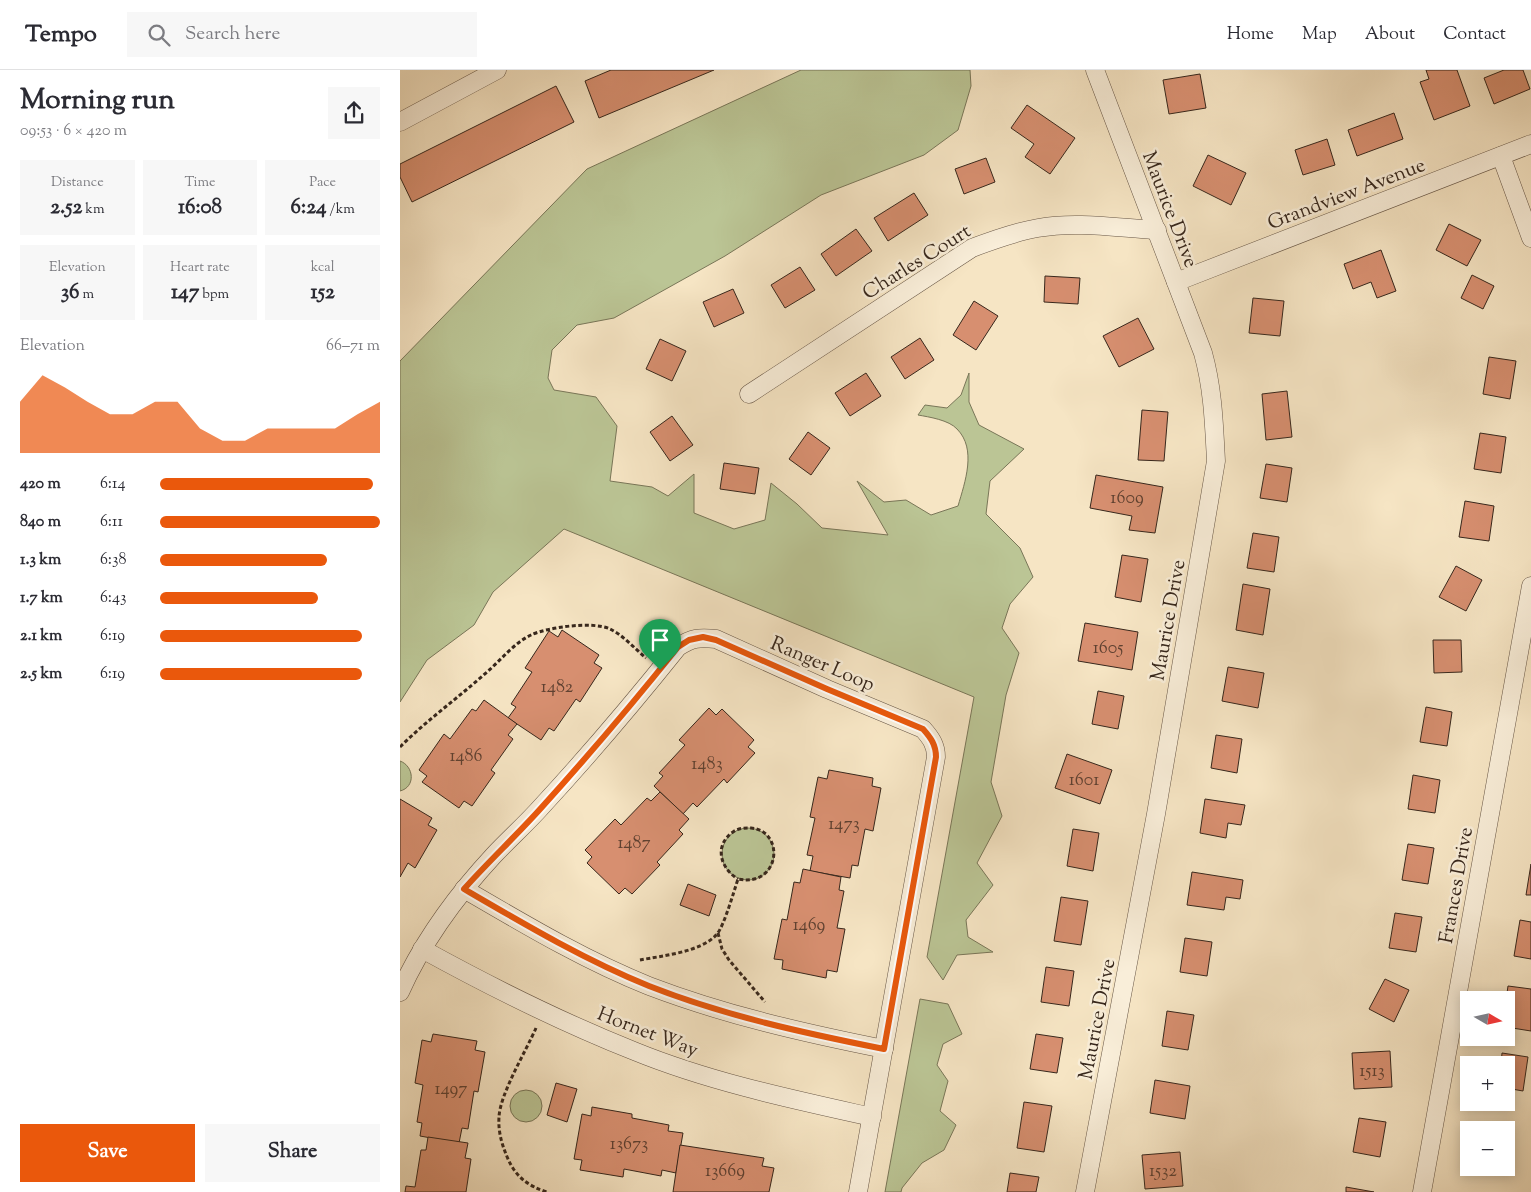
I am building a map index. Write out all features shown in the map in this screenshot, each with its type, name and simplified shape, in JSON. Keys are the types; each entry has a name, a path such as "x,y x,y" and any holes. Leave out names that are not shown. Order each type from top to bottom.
{"street":[{"path":"400,122 497,70"},
{"name":"Maurice Drive","path":"1085,1192 1156,814 1216,461 1213,405 1203,353 1095,70"},
{"name":"Grandview Avenue","path":"1176,282 1531,144"},
{"path":"1501,156 1531,238"},
{"name":"Charles Court","path":"749,394 972,248 1004,235 1039,228 1074,225 1157,230"},
{"name":"Frances Drive","path":"1422,1192 1531,586"},
{"name":"Ranger Loop","path":"400,992 422,949 464,889 541,808 622,717 678,647 689,640 703,637 716,640 923,729 932,738 936,757 858,1192"},
{"path":"464,889 524,924 604,966 649,986 720,1011 793,1031 884,1049"},
{"name":"Hornet Way","path":"422,949 544,1012 635,1052 714,1079 778,1096 872,1117"}],"path":[{"path":"400,747 430,719 488,672 517,644 542,631 576,625 609,629 660,670"},
{"path":"744,828 755,828 765,834 772,844 774,857 772,865 766,874 756,880 738,879 730,874 725,867 721,856 722,847 728,836 735,831 744,828"},
{"path":"604,966 686,950 708,943 718,933 738,879"},
{"path":"718,933 722,949 729,960 766,1003"},
{"path":"544,1012 503,1098 498,1128 505,1153 519,1178 533,1187 547,1192"}],"green space":[{"path":"801,70 970,70 971,86 958,130 924,155 821,195 725,256 614,318 577,325 552,350 548,378 554,390 596,397 617,426 610,481 652,487 668,496 694,474 694,513 734,529 765,520 771,483 822,528 888,535 857,481 884,502 906,500 931,515 958,506 968,466 967,446 957,429 949,423 918,415 925,405 947,408 961,395 969,373 969,402 979,425 1024,449 990,481 986,514 1020,548 1033,577 1010,604 1002,628 1019,653 1006,695 991,782 1002,816 977,863 993,885 966,920 968,937 993,952 957,955 943,980 927,957 974,697 564,529 493,592 474,625 427,660 400,702 400,361 587,169"},
{"path":"400,761 408,767 411,781 405,789 400,791"},
{"path":"743,828 753,828 767,835 774,849 774,859 767,873 753,880 743,880 733,876 726,869 722,859 722,849 726,839 733,832"},
{"path":"920,999 948,1004 962,1034 943,1044 937,1065 948,1081 940,1111 956,1125 944,1150 922,1163 902,1188 901,1192 885,1192"},
{"path":"526,1090 537,1095 542,1106 537,1117 526,1122 515,1117 510,1106 515,1095"}],"building":[{"path":"611,70 714,70 599,118 585,81"},
{"path":"1426,70 1457,70 1470,106 1434,120 1420,82 1429,79"},
{"path":"1504,70 1523,70 1530,89 1494,104 1484,78"},
{"path":"1200,74 1206,108 1169,114 1163,80"},
{"path":"556,86 574,122 412,202 400,177 400,164"},
{"path":"1027,105 1075,138 1050,174 1025,157 1034,144 1011,128"},
{"path":"1394,113 1403,139 1357,156 1348,130"},
{"path":"1327,139 1335,165 1303,175 1295,150"},
{"path":"1208,155 1246,173 1231,205 1193,186"},
{"path":"986,158 995,182 964,194 955,169"},
{"path":"914,193 928,215 888,241 874,218"},
{"path":"1449,224 1481,240 1467,266 1436,250"},
{"path":"856,229 872,251 836,276 821,254"},
{"path":"1381,250 1396,291 1377,298 1371,282 1353,289 1344,264"},
{"path":"800,267 815,290 785,308 771,285"},
{"path":"1472,275 1494,286 1483,309 1461,298"},
{"path":"1045,276 1080,278 1078,304 1044,302"},
{"path":"733,289 744,313 714,327 703,302"},
{"path":"1253,298 1284,301 1280,336 1249,333"},
{"path":"974,301 998,316 976,350 953,335"},
{"path":"1138,318 1154,349 1119,367 1103,336"},
{"path":"920,338 934,360 905,379 891,357"},
{"path":"660,339 686,351 672,381 646,369"},
{"path":"1489,357 1516,361 1510,399 1483,394"},
{"path":"866,373 881,396 850,416 835,393"},
{"path":"1287,391 1292,437 1266,440 1262,394"},
{"path":"1142,410 1168,412 1164,461 1138,460"},
{"path":"672,416 693,445 670,461 650,432"},
{"path":"808,432 830,448 811,475 789,459"},
{"path":"1480,433 1506,437 1501,473 1474,469"},
{"path":"724,463 759,468 755,494 720,489"},
{"path":"1266,464 1292,468 1287,502 1260,498"},
{"path":"1096,475 1163,487 1155,533 1129,530 1132,516 1090,508"},
{"path":"1465,501 1494,506 1489,541 1459,537"},
{"path":"1253,533 1279,537 1274,572 1247,568"},
{"path":"1122,555 1148,559 1141,602 1115,597"},
{"path":"1456,566 1482,580 1466,611 1439,597"},
{"path":"1243,584 1270,589 1263,635 1236,630"},
{"path":"1085,623 1138,632 1132,670 1078,661"},
{"path":"562,630 599,655 594,663 602,668 580,702 576,699 554,731 549,728 541,740 508,718 516,707 511,704 532,672 525,668 549,631 558,637"},
{"path":"1433,640 1461,640 1462,672 1434,673"},
{"path":"1228,667 1264,673 1258,708 1222,701"},
{"path":"1098,691 1124,696 1118,729 1092,724"},
{"path":"484,700 517,724 508,735 513,739 491,770 495,773 472,806 464,801 459,808 422,782 427,776 419,770 444,734 450,739 472,709 476,711"},
{"path":"1426,707 1452,712 1447,746 1420,742"},
{"path":"709,708 716,715 722,709 754,740 748,747 755,753 727,783 724,779 697,807 693,803 683,814 654,786 663,776 659,773 685,745 679,740"},
{"path":"1216,735 1242,739 1237,773 1211,768"},
{"path":"1067,754 1112,770 1100,804 1055,788"},
{"path":"829,770 873,778 872,786 881,788 873,831 865,829 858,866 852,865 850,878 810,871 813,856 807,855 815,818 810,817 818,777 827,779"},
{"path":"1413,775 1440,780 1435,813 1408,809"},
{"path":"660,792 689,819 679,830 683,834 657,862 660,865 632,894 625,888 619,894 587,863 592,857 585,850 615,819 621,825 647,798 651,801"},
{"path":"400,799 432,818 428,825 437,830 415,868 408,863 400,877"},
{"path":"1205,799 1245,805 1241,825 1228,823 1226,838 1200,833"},
{"path":"1073,829 1099,833 1093,871 1067,866"},
{"path":"1408,844 1434,848 1428,884 1402,880"},
{"path":"1531,864 1531,895 1526,895"},
{"path":"803,869 841,877 839,890 844,891 837,928 845,929 837,972 827,970 826,978 782,969 783,960 774,959 782,919 787,920 794,882 800,883"},
{"path":"1192,872 1243,880 1240,899 1226,897 1224,910 1187,905"},
{"path":"688,884 716,895 709,916 680,905"},
{"path":"1061,897 1088,901 1081,945 1054,941"},
{"path":"1395,913 1422,917 1416,952 1389,948"},
{"path":"1520,920 1531,922 1531,959 1514,956"},
{"path":"1185,938 1212,942 1207,976 1180,972"},
{"path":"1046,967 1074,971 1069,1006 1041,1002"},
{"path":"1385,979 1409,990 1394,1022 1369,1009"},
{"path":"1508,986 1531,989 1531,1031 1515,1028 1515,991 1507,991"},
{"path":"1167,1011 1194,1015 1188,1050 1162,1046"},
{"path":"433,1034 477,1041 475,1050 485,1052 478,1092 474,1091 468,1129 462,1128 459,1143 420,1136 422,1123 417,1122 423,1085 415,1083 422,1040 431,1042"},
{"path":"1036,1034 1063,1038 1057,1073 1030,1069"},
{"path":"1390,1051 1392,1087 1354,1089 1352,1053"},
{"path":"1502,1053 1528,1057 1523,1091 1515,1090 1515,1056 1502,1056"},
{"path":"1155,1080 1190,1086 1185,1119 1150,1113"},
{"path":"556,1083 577,1089 567,1122 547,1115"},
{"path":"1024,1102 1052,1106 1044,1152 1017,1148"},
{"path":"592,1107 632,1114 632,1118 669,1125 668,1131 683,1133 676,1173 662,1170 661,1176 624,1169 623,1177 580,1170 582,1160 574,1159 582,1114 591,1116"},
{"path":"1359,1118 1386,1122 1380,1157 1353,1152"},
{"path":"428,1137 468,1143 465,1158 471,1159 466,1192 405,1192 406,1186 415,1187 421,1150 426,1150"},
{"path":"680,1145 764,1158 762,1166 774,1168 769,1192 673,1192"},
{"path":"1180,1152 1183,1186 1145,1189 1142,1155"},
{"path":"1010,1173 1039,1177 1036,1192 1007,1192"},
{"path":"1346,1187 1374,1192 1346,1192"}],"route":[{"path":"703,637 716,640 923,729 932,738 936,757 884,1049 793,1031 720,1011 649,986 604,966 524,924 464,889 541,808 622,717 660,670 678,647 689,640 703,637"}]}
